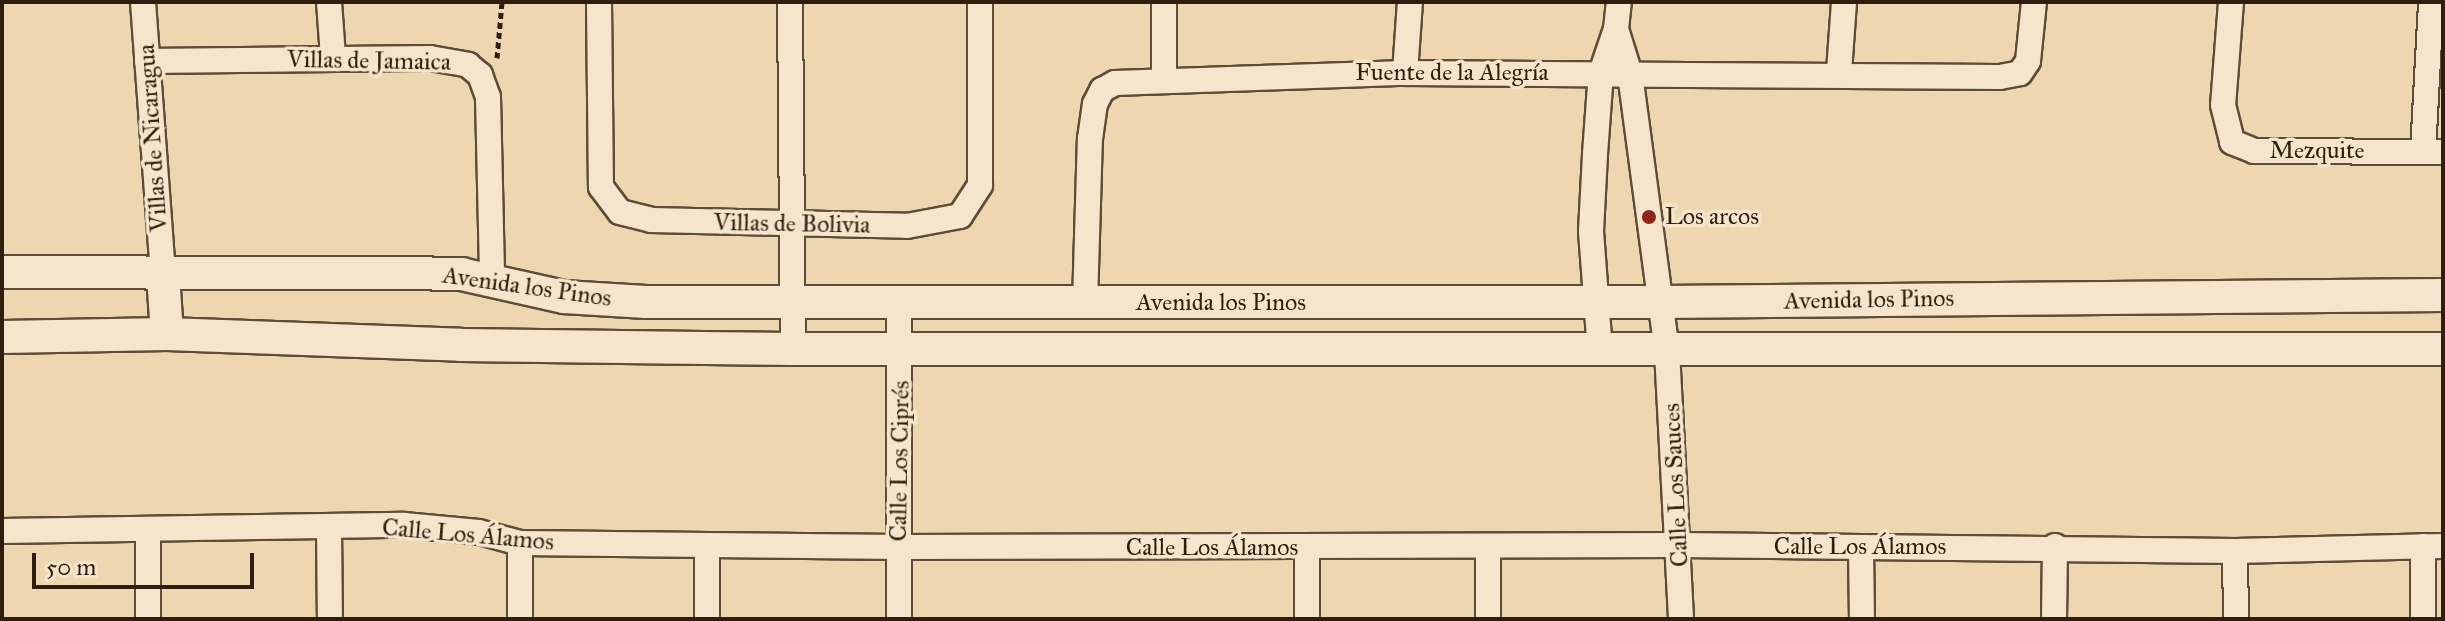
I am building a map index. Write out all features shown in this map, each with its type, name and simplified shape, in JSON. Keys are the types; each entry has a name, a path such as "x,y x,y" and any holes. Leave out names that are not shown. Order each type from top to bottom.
{"street":[{"name":"Villas de Nicaragua","path":"143,2 163,275"},
{"path":"329,2 333,57"},
{"name":"Villas de Bolivia","path":"599,2 600,162 608,202 620,212 651,220 791,225 945,222 973,203 980,185 980,2"},
{"path":"790,2 793,349"},
{"path":"1164,2 1164,77"},
{"path":"1405,73 1410,2"},
{"path":"1600,351 1591,231 1601,73 1616,29 1619,2"},
{"path":"1839,72 1844,2"},
{"name":"Fuente de la Alegría","path":"1085,304 1095,104 1102,90 1115,83 1164,77 1405,73 1839,72 1969,77 2020,73 2031,47 2034,2"},
{"name":"Mezquite","path":"2231,2 2223,105 2232,142 2254,151 2433,152"},
{"path":"2431,2 2433,152"},
{"name":"Calle Los Sauces","path":"1616,29 1630,74 1667,351 1680,545 1681,619"},
{"name":"Villas de Jamaica","path":"147,61 333,57 451,59 480,75 488,97 492,277"},
{"name":"Avenida los Pinos","path":"2,272 492,277 564,297 791,303 1660,302 2443,295"},
{"path":"163,275 167,334"},
{"path":"2147,348 2149,298"},
{"name":"Calle Los Ciprés","path":"899,304 899,619"},
{"name":"Avenida los Pinos","path":"2,337 167,334 461,345 793,349 2443,349"},
{"name":"Calle Los Álamos","path":"2,531 443,528 520,543 899,547 2055,546 2235,551 2433,546"},
{"path":"329,529 330,619"},
{"path":"148,531 148,619"},
{"path":"520,543 520,619"},
{"path":"707,545 707,619"},
{"path":"2054,619 2055,546"},
{"path":"2423,619 2433,546"},
{"path":"1307,548 1307,619"},
{"path":"1488,548 1488,619"},
{"path":"1861,548 1862,619"},
{"path":"2235,551 2236,619"}],"path":[{"path":"480,75 495,62 501,48 502,2"}],"place":[{"name":"Los arcos","path":"1649,217"}]}
